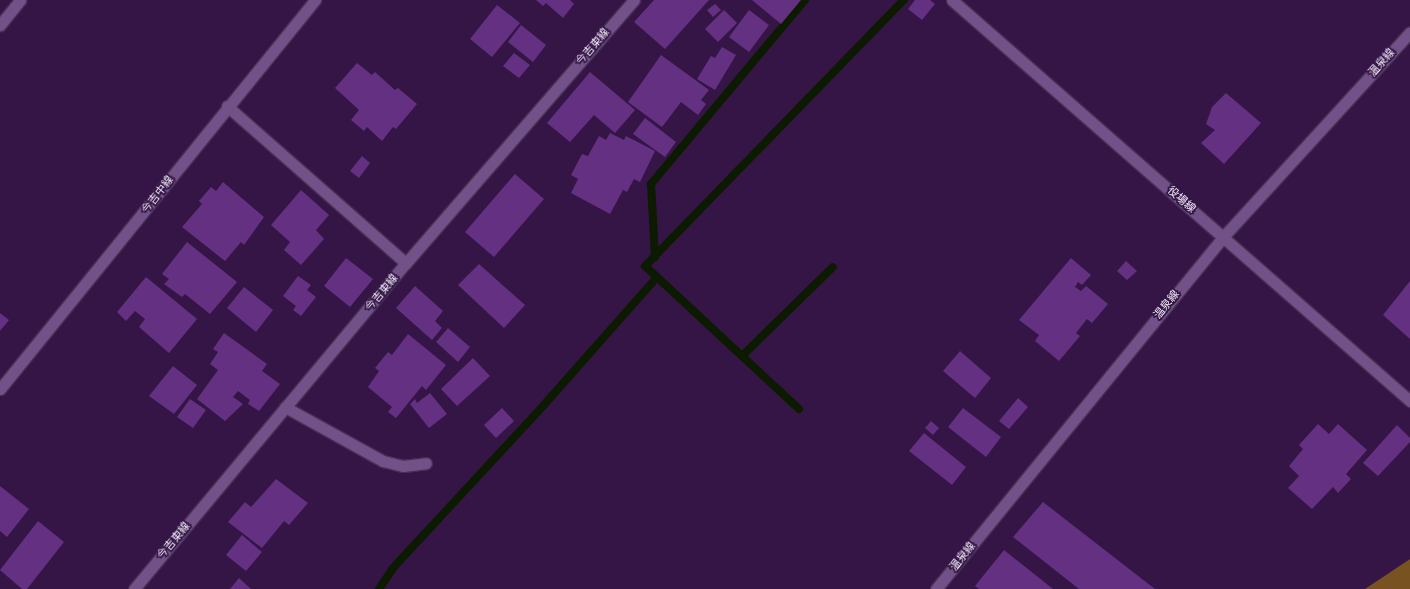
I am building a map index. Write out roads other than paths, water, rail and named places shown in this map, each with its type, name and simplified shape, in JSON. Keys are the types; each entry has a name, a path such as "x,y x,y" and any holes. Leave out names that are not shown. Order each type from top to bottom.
{"street":[{"path":"0,25 20,0"},
{"name":"今吉中線","path":"0,389 157,198 227,106 315,0"},
{"name":"今吉東線","path":"134,589 406,263 634,0"},
{"name":"役場線","path":"952,0 1410,401"},
{"name":"温泉線","path":"936,589 1223,237 1410,32"},
{"path":"227,106 406,263"},
{"path":"285,408 383,460 403,466 426,463"}],"waterway":[{"path":"655,257 651,184 805,0"},
{"path":"799,409 645,266 904,0"},
{"path":"742,356 833,267"},
{"path":"379,589 393,568 543,406 657,277"}]}
